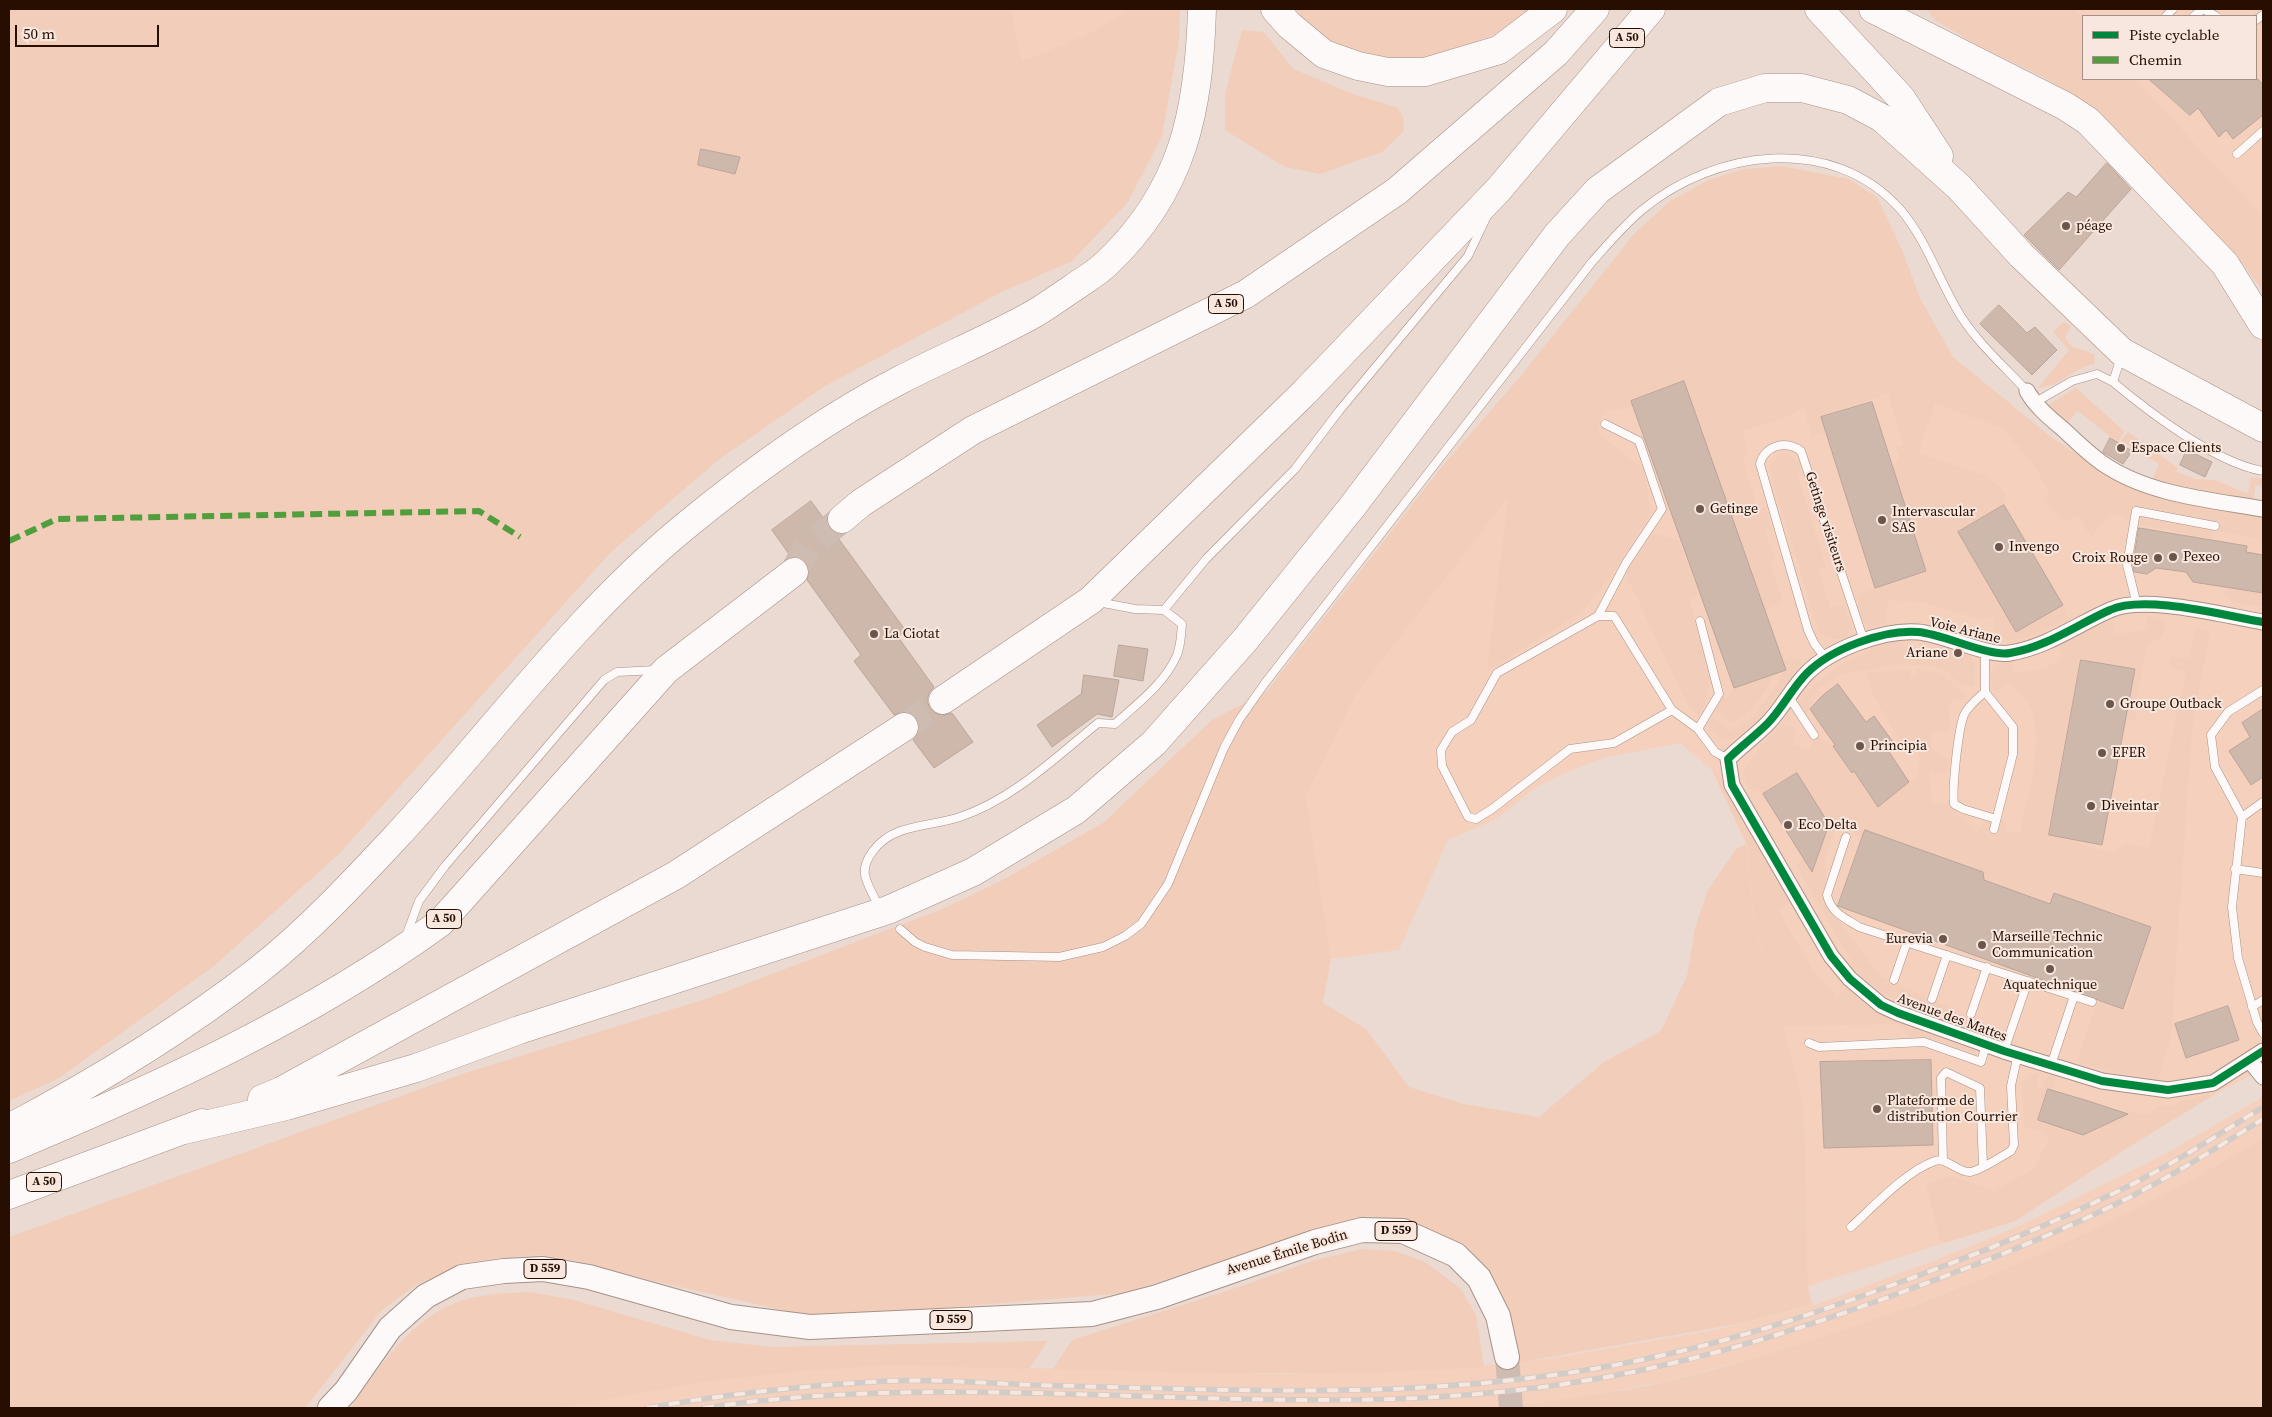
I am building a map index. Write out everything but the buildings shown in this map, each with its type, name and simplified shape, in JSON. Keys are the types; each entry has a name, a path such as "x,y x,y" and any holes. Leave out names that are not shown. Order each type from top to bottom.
{"highway":[{"path":"9,1128 73,1094 150,1046 261,968 312,922 396,837 558,653 634,572 680,530 742,481 822,424 898,381 1033,315 1106,265 1148,216 1177,166 1191,122 1201,39 1202,9"},
{"path":"1275,9 1289,25 1324,54 1358,66 1388,72 1425,72 1498,50 1553,9"},
{"name":"A 50","path":"842,519 861,503 973,430 1254,288 1397,191 1556,53 1595,9"},
{"name":"A 50","path":"943,700 1091,600 1304,393 1499,189 1651,9"},
{"path":"1819,9 1901,98 1959,187"},
{"path":"1874,9 2065,106 2088,122 2225,264 2263,325"},
{"path":"1910,9 1925,24 1964,55"},
{"path":"184,1130 286,1106 416,1068 520,1030 888,910 973,872 1076,810 1154,743 1245,640 1352,507 1557,235 1598,190 1719,102 1765,88 1802,88 1848,100 1882,118 1959,187 2050,284 2122,352 2263,428"},
{"name":"A 50","path":"9,1149 128,1099 300,1012 400,952 440,923 666,670 794,572"},
{"name":"A 50","path":"9,1195 184,1130 281,1091 676,875 904,727"}],"main road":[{"name":"Avenue Émile Bodin","path":"330,1408 346,1391 390,1328 426,1296 462,1277 504,1271 543,1269 589,1277 730,1316 810,1326 1092,1314 1157,1297 1315,1242 1362,1230 1403,1231 1456,1255 1479,1278 1498,1316 1507,1358"}],"street":[{"path":"2031,397 2105,465 2140,483 2164,490 2263,509"},
{"name":"Voie Ariane","path":"1728,759 1768,724 1807,673 1826,659 1864,641 1892,632 1918,632 1941,636 1985,650 2006,654 2028,650 2053,640 2112,609 2137,605 2165,605 2263,622"},
{"name":"Avenue des Mattes","path":"1728,759 1732,785 1831,956 1850,979 1881,1005 1986,1045 2102,1082 2168,1090 2213,1083 2263,1051"},
{"path":"2250,1061 2263,1077"}],"lane":[{"path":"2195,15 2203,9 2214,15"},
{"path":"2237,154 2263,131"},
{"path":"900,928 915,942 925,947 952,954 1059,957 1103,947 1141,924 1168,884 1224,748 1239,720 1260,690 1592,262 1642,210 1668,192 1700,175 1730,163 1759,159 1813,160 1857,176 1880,190 1899,208 1916,231 1956,309 1981,342 2031,397 2072,381 2097,374 2113,382 2179,430 2216,453 2263,471"},
{"path":"1164,610 1206,559 1295,469 1339,410 1468,256 1499,189"},
{"path":"2113,382 2122,352"},
{"path":"1598,616 1626,563 1662,509 1639,441 1605,424"},
{"name":"Getinge visiteurs","path":"1826,659 1814,644 1808,630 1760,464 1765,453 1775,447 1789,446 1801,452 1864,641"},
{"path":"2137,605 2127,564 2136,511 2215,526"},
{"path":"875,899 864,875 865,865 874,850 889,836 906,828 935,824 961,817 1020,788 1098,723 1116,724 1168,672 1178,653 1182,624 1164,610 1135,609 1091,600"},
{"path":"1672,710 1614,743 1570,749 1492,809 1476,819 1468,817 1442,766 1441,750 1452,732 1471,720 1497,673 1598,616 1614,616 1672,710 1698,729 1715,752 1728,759"},
{"path":"1698,729 1719,694 1700,621"},
{"path":"1985,650 1985,692 2014,727 2013,754 1994,829"},
{"path":"400,952 419,901 445,866 604,680 617,672 666,670"},
{"path":"2263,690 2228,712 2211,735 2215,767 2242,817 2232,906 2238,958 2252,1007 2263,1032"},
{"path":"1985,692 1971,705 1964,716 1952,790 1954,804 1963,809 1996,819"},
{"path":"1789,696 1814,735"},
{"path":"2242,817 2263,802"},
{"path":"1846,837 1827,895 1830,905 1835,912 1859,927 2092,1002"},
{"path":"2236,868 2263,873"},
{"path":"1894,980 1907,942"},
{"path":"1932,999 1948,955"},
{"path":"1972,1014 1987,968"},
{"path":"1850,1227 1902,1180 1936,1160 1943,1161 1962,1171 1971,1172 2011,1151 2014,1145 2011,1053 2028,981"},
{"path":"2051,1065 2074,996"},
{"path":"2252,1007 2263,1000"},
{"path":"1809,1042 1819,1047 1924,1042 1981,1062 1986,1045"},
{"path":"1943,1161 1941,1078 1946,1072 1980,1088 1983,1166"}],"shaded area":[{"path":"9,9 1007,9 1012,15 1022,61 1084,36 1125,13 1125,9 1180,9 1179,40 1162,136 1128,202 1072,261 1000,293 825,386 718,460 611,552 338,855 214,966 59,1078 9,1101"},
{"path":"1007,9 1125,9 1125,13 1084,36 1022,61 1012,15"},
{"path":"1292,9 1537,9 1510,30 1479,40 1460,53 1426,62 1394,62 1325,43"},
{"path":"1926,9 2073,9 2082,16 2082,80 2136,80 2263,216 2263,291 2239,259 2081,100 2043,77 1977,45 1935,20"},
{"path":"2073,9 2263,9 2263,216 2136,80 2257,80 2257,15 2082,15 2082,19"},
{"path":"1242,30 1264,32 1293,69 1356,95 1398,108 1403,117 1404,131 1382,152 1320,174 1285,167 1225,130 1225,94"},
{"path":"1782,166 1848,179 1877,197 1902,250 1920,298 1953,357 2051,437 2103,471 2263,516 2263,540 2215,530 2210,538 2135,524 2120,516 2108,515 2091,538 2079,515 2064,521 2043,499 2050,494 2036,468 2002,428 1935,403 1918,453 1987,476 2005,492 2004,505 1958,532 2016,632 2063,605 2068,618 2033,636 2006,641 1994,628 1995,616 1981,620 1922,602 1888,600 1885,624 1871,627 1861,618 1857,597 1875,588 1926,571 1893,468 1900,458 1896,448 1903,445 1888,393 1822,417 1826,432 1812,437 1804,408 1783,418 1742,431 1749,454 1742,456 1758,510 1766,507 1771,528 1765,531 1775,558 1770,565 1783,602 1765,611 1684,382 1634,407 1602,412 1598,434 1644,469 1651,513 1614,572 1582,612 1487,671 1508,498 1356,694 1306,796 1331,959 1323,1003 1366,1029 1409,1087 1464,1104 1539,1117 1604,1062 1661,1031 1687,976 1695,928 1708,890 1736,849 1746,844 1754,923 1782,1023 1755,923 1747,844 1712,770 1722,780 1732,802 1792,901 1778,910 1812,968 1837,997 1847,988 1876,1010 1908,1027 1978,1051 1976,1054 1936,1040 1911,1039 1898,1024 1783,1026 1804,1105 1808,1286 1812,1305 1742,1323 1516,1363 1508,1313 1490,1272 1467,1246 1409,1221 1367,1216 1309,1232 1125,1293 818,1318 658,1282 577,1261 542,1255 499,1258 463,1264 416,1285 382,1310 305,1408 9,1408 9,1237 462,1074 709,998 942,909 999,882 1103,823 1212,720 1266,692 1440,469 1518,379 1634,234 1669,202 1708,180 1744,169"},
{"path":"2062,323 2071,326 2065,337 2071,346 2094,354 2095,364 2080,369 2046,387 2038,388 2069,350 2053,332"},
{"path":"1689,368 1871,378 2002,428 2036,468 2263,531 2263,1068 2185,1111 2015,1221 1808,1286 1804,1105 1754,923 1746,844 1712,770 1680,743 1603,758 1538,786 1496,819 1448,840 1399,950 1331,959 1306,796 1356,694 1509,497 1615,383"},
{"path":"2076,388 2124,431 2118,443 2078,411 2067,423 2046,406"},
{"path":"2128,432 2178,468 2176,472 2195,479 2215,480 2248,494 2251,477 2263,479 2263,486 2255,485 2254,501 2180,491 2152,480 2159,464 2121,441"},
{"path":"1785,452 1800,462 1802,469 1796,471 1826,567 1818,570 1830,608 1844,605 1851,627 1847,637 1833,639 1819,632 1769,468 1778,455"},
{"path":"1653,533 1678,540 1698,595 1690,601 1710,680 1703,711 1698,716 1688,706 1630,583 1627,582 1627,570"},
{"path":"2228,589 2263,593 2263,607 2232,602 2224,593"},
{"path":"2147,615 2157,617 2166,623 2162,636 2147,645 2134,711 2137,717 2132,721 2125,721 2135,670 2081,660 2049,835 2112,853 2125,843 2149,848 2186,672 2170,667 2170,657 2189,658 2196,628 2210,631 2192,728 2171,1036 2158,1079 2112,1072 2078,1062 2087,1030 2099,1001 2126,1011 2151,927 2054,893 2050,904 1984,880 1983,872 1865,830 1862,838 1837,824 1824,861 1826,864 1826,896 1829,907 1881,977 2001,1030 1998,1036 1904,1004 1882,992 1859,974 1796,865 1803,859 1812,872 1830,821 1825,818 1797,773 1763,794 1748,788 1744,771 1761,746 1783,724 1797,729 1792,744 1809,750 1816,735 1833,746 1851,772 1854,771 1878,807 1917,778 1920,757 1911,743 1902,743 1886,718 1872,691 1867,673 1911,669 1911,678 1917,677 1916,669 1941,673 1965,694 1964,700 1956,699 1948,704 1950,731 1932,732 1931,749 1950,760 1947,773 1929,771 1932,802 1948,805 1977,832 1992,814 2007,824 2006,832 2020,832 2035,763 2035,726 2032,710 2020,693 2006,682 1997,694 1991,682 1992,672 1999,665 2011,659 2013,673 2043,669 2064,658 2058,646 2081,632 2112,621 2115,634 2148,630"},
{"path":"1899,639 1906,648 1917,647 1936,652 1942,646 1971,656 1975,664 1974,686 1960,684 1945,670 1934,666 1898,664 1843,674 1819,688 1806,715 1798,703 1819,681 1857,657"},
{"path":"1790,657 1802,662 1758,720 1738,738 1723,740 1710,730 1708,723 1713,717 1728,731 1749,721 1776,687 1783,671 1786,670 1783,661"},
{"path":"1774,674 1757,703 1738,719 1730,723 1716,708 1721,697 1729,698 1734,688"},
{"path":"2039,1074 2036,1086 2042,1089 2047,1075 2056,1077 2052,1090 2047,1089 2038,1120 2119,1118 2120,1111 2151,1115 2157,1106 2174,1107 2181,1100 2194,1099 2208,1094 2210,1097 2087,1173 2015,1221 1947,1242 1940,1240 1926,1184 1952,1176 1993,1191 2034,1169 2050,1136 2036,1129 2035,1131 2024,1126 2022,1083 2028,1076"},
{"path":"2263,1097 2263,1138 2203,1175 2124,1217 2034,1259 1863,1324 1767,1354 1676,1379 1580,1398 1489,1408 560,1408 703,1382 793,1372 892,1365 1280,1374 1438,1370 1555,1358 1720,1329 1815,1305 1936,1260 2017,1227 2158,1158"},
{"path":"2263,1138 2263,1408 1489,1408 1608,1393 1678,1379 1770,1353 1890,1314 2009,1268 2096,1229 2180,1186"},
{"path":"1362,1249 1395,1251 1425,1262 1461,1289 1476,1315 1484,1367 1322,1373 1215,1373 1053,1369 1072,1340 1236,1288 1312,1261"},
{"path":"530,1292 574,1300 710,1340 771,1347 1048,1341 1029,1369 893,1365 793,1372 703,1382 560,1408 351,1408 371,1378 396,1348 410,1333 439,1311 455,1303 473,1298"}],"tunnel":[{"path":"794,572 807,547 842,519"},
{"path":"904,727 943,700"},
{"path":"1507,1357 1511,1408"}],"railway":[{"path":"647,1408 767,1391 889,1381 1212,1390 1348,1390 1462,1385 1600,1368 1699,1347 1790,1321 1985,1250 2061,1218 2150,1175 2263,1107"},
{"path":"703,1408 789,1398 874,1393 961,1392 1219,1399 1392,1399 1534,1388 1639,1371 1704,1356 1764,1339 1939,1279 1990,1259 2116,1204 2191,1163 2263,1119"}],"marked path":[{"path":"9,541 57,519 479,511 520,537"}],"cycle path":[{"path":"2263,622 2207,611 2143,604 2110,610 2049,641 2010,653 1990,652 1918,632 1904,632 1874,637 1844,649 1817,664 1807,673 1767,724 1728,759 1732,785 1831,956 1850,979 1881,1005 1898,1013 2004,1051 2102,1081 2168,1090 2213,1083 2263,1051"}],"place":[{"name":"péage","path":"2066,226"},
{"name":"Espace Clients","path":"2121,448"},
{"name":"Getinge","path":"1700,509"},
{"name":"Intervascular SAS","path":"1882,520"},
{"name":"Invengo","path":"1999,547"},
{"name":"Pexeo","path":"2173,557"},
{"name":"Croix Rouge","path":"2158,558"},
{"name":"La Ciotat","path":"874,634"},
{"name":"Ariane","path":"1958,653"},
{"name":"Groupe Outback","path":"2110,704"},
{"name":"Principia","path":"1860,746"},
{"name":"EFER","path":"2102,753"},
{"name":"Diveintar","path":"2091,806"},
{"name":"Eco Delta","path":"1788,825"},
{"name":"Eurevia","path":"1943,939"},
{"name":"Marseille Technic Communication","path":"1982,945"},
{"name":"Aquatechnique","path":"2050,969"},
{"name":"Plateforme de distribution Courrier","path":"1877,1109"}]}
